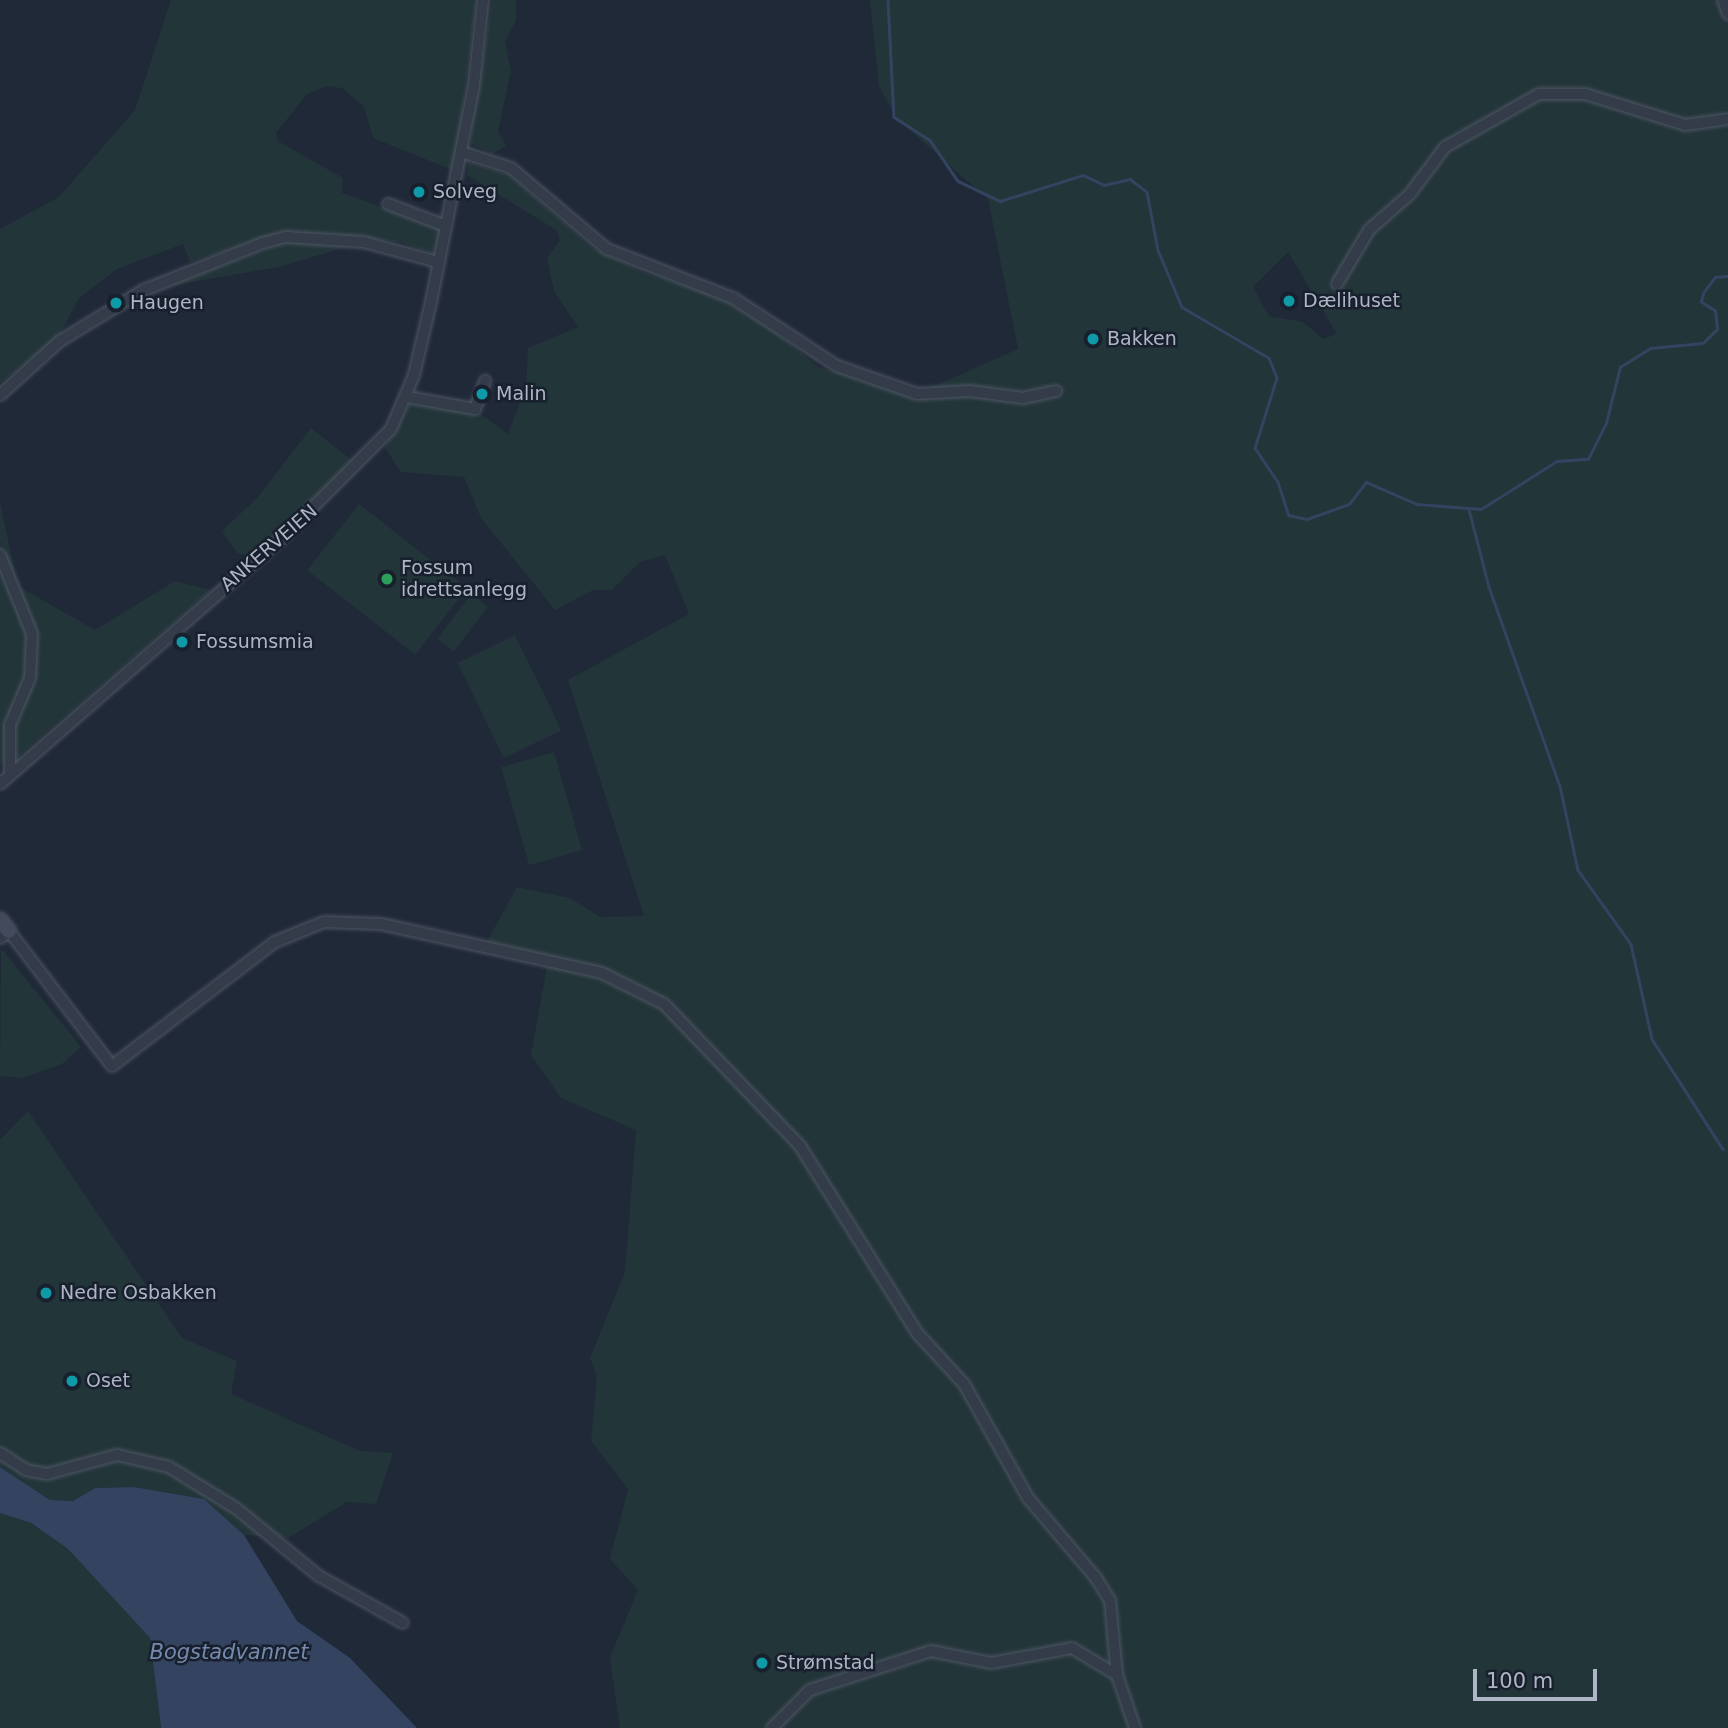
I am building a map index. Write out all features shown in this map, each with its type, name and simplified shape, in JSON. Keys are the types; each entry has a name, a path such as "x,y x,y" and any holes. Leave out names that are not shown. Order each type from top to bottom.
{"street":[{"name":"ANKERVEIEN","path":"0,783 358,468 391,429 407,397 446,226 461,152 483,0"},
{"path":"1723,0 1728,14"},
{"path":"1337,285 1369,230 1410,194 1445,147 1539,94 1585,93 1685,124 1728,119"},
{"path":"461,152 511,168 607,249 733,298 837,366 917,394 970,391 1023,398 1056,391"},
{"path":"388,205 446,226"},
{"path":"0,395 60,341 144,290 262,243 286,237 364,242 438,262"},
{"path":"407,397 475,409 485,381"},
{"path":"0,555 32,634 30,678 10,725 10,775"},
{"path":"3,930 112,1066 275,942 324,922 381,924 601,973 664,1003 800,1146 918,1334 964,1384 1028,1498 1096,1578 1110,1600 1116,1675 1135,1728"},
{"path":"0,1453 26,1470 47,1474 94,1459 139,1457 202,1484 319,1576 403,1623"},
{"path":"772,1728 810,1690 931,1651 991,1663 1072,1648 1116,1675"}],"green space":[{"path":"171,0 476,0 455,171 373,138 364,107 342,88 327,86 307,94 276,133 278,141 343,178 342,193 443,228 434,254 400,242 287,232 190,262 183,244 117,269 79,298 58,338 0,383 0,229 59,197 135,110"},
{"path":"492,0 516,0 516,21 505,41 511,71 498,131 506,146 492,154 470,143"},
{"path":"870,0 1728,0 1728,1728 620,1728 610,1657 638,1590 610,1559 628,1489 591,1441 597,1376 590,1358 625,1272 636,1130 561,1098 531,1055 548,961 485,945 517,887 570,898 600,917 644,916 568,680 689,614 665,555 640,562 612,590 593,590 555,610 481,518 464,477 401,472 385,448 412,400 482,415 508,434 526,387 528,348 578,327 554,291 547,258 560,240 556,230 467,175 468,162 509,175 594,249 645,273 741,303 818,367 919,393 1018,349 988,199 896,118 879,86","holes":["1288,252 1337,334 1323,339 1303,322 1269,316 1253,287"]},
{"path":"287,241 356,244 279,267 162,287"},
{"path":"311,428 354,462 251,556 237,553 222,531 258,497"},
{"path":"0,503 18,586 95,630 175,581 211,590 18,757 0,765"},
{"name":"Fossum idrettsanlegg","path":"359,504 467,588 415,655 307,570"},
{"path":"471,594 488,607 454,651 437,639"},
{"path":"515,635 561,730 504,758 457,663"},
{"path":"554,752 582,850 529,865 501,767"},
{"path":"1,948 81,1047 62,1064 22,1078 0,1076"},
{"path":"28,1111 182,1338 237,1361 231,1394 360,1451 393,1453 376,1504 347,1502 288,1538 244,1535 204,1499 134,1487 95,1488 73,1501 50,1500 0,1467 0,1140"},
{"path":"0,1513 30,1523 68,1549 150,1638 161,1728 0,1728"}],"water":[{"name":"Bogstadvannet","path":"0,1467 50,1500 73,1501 95,1488 134,1487 204,1499 244,1535 297,1621 350,1658 417,1728 161,1728 150,1638 68,1549 31,1523 0,1513"}],"waterway":[{"path":"888,0 894,117 930,140 958,181 1000,201 1083,175 1104,185 1130,179 1147,192 1158,250 1182,307 1269,358 1277,378 1255,448 1278,482 1289,515 1307,519 1349,504 1366,482 1417,504 1481,509 1557,461 1588,459 1606,423 1620,367 1650,348 1703,343 1717,329 1715,311 1701,302 1703,293 1715,277 1728,276"},
{"path":"1469,509 1489,587 1560,786 1578,870 1631,944 1652,1039 1723,1149"}],"place":[{"name":"Solveg","path":"419,192"},
{"name":"Dælihuset","path":"1289,301"},
{"name":"Haugen","path":"116,303"},
{"name":"Bakken","path":"1093,339"},
{"name":"Malin","path":"482,394"},
{"name":"Fossum idrettsanlegg","path":"387,579"},
{"name":"Fossumsmia","path":"182,642"},
{"name":"Nedre Osbakken","path":"46,1293"},
{"name":"Oset","path":"72,1381"},
{"name":"Strømstad","path":"762,1663"}]}
